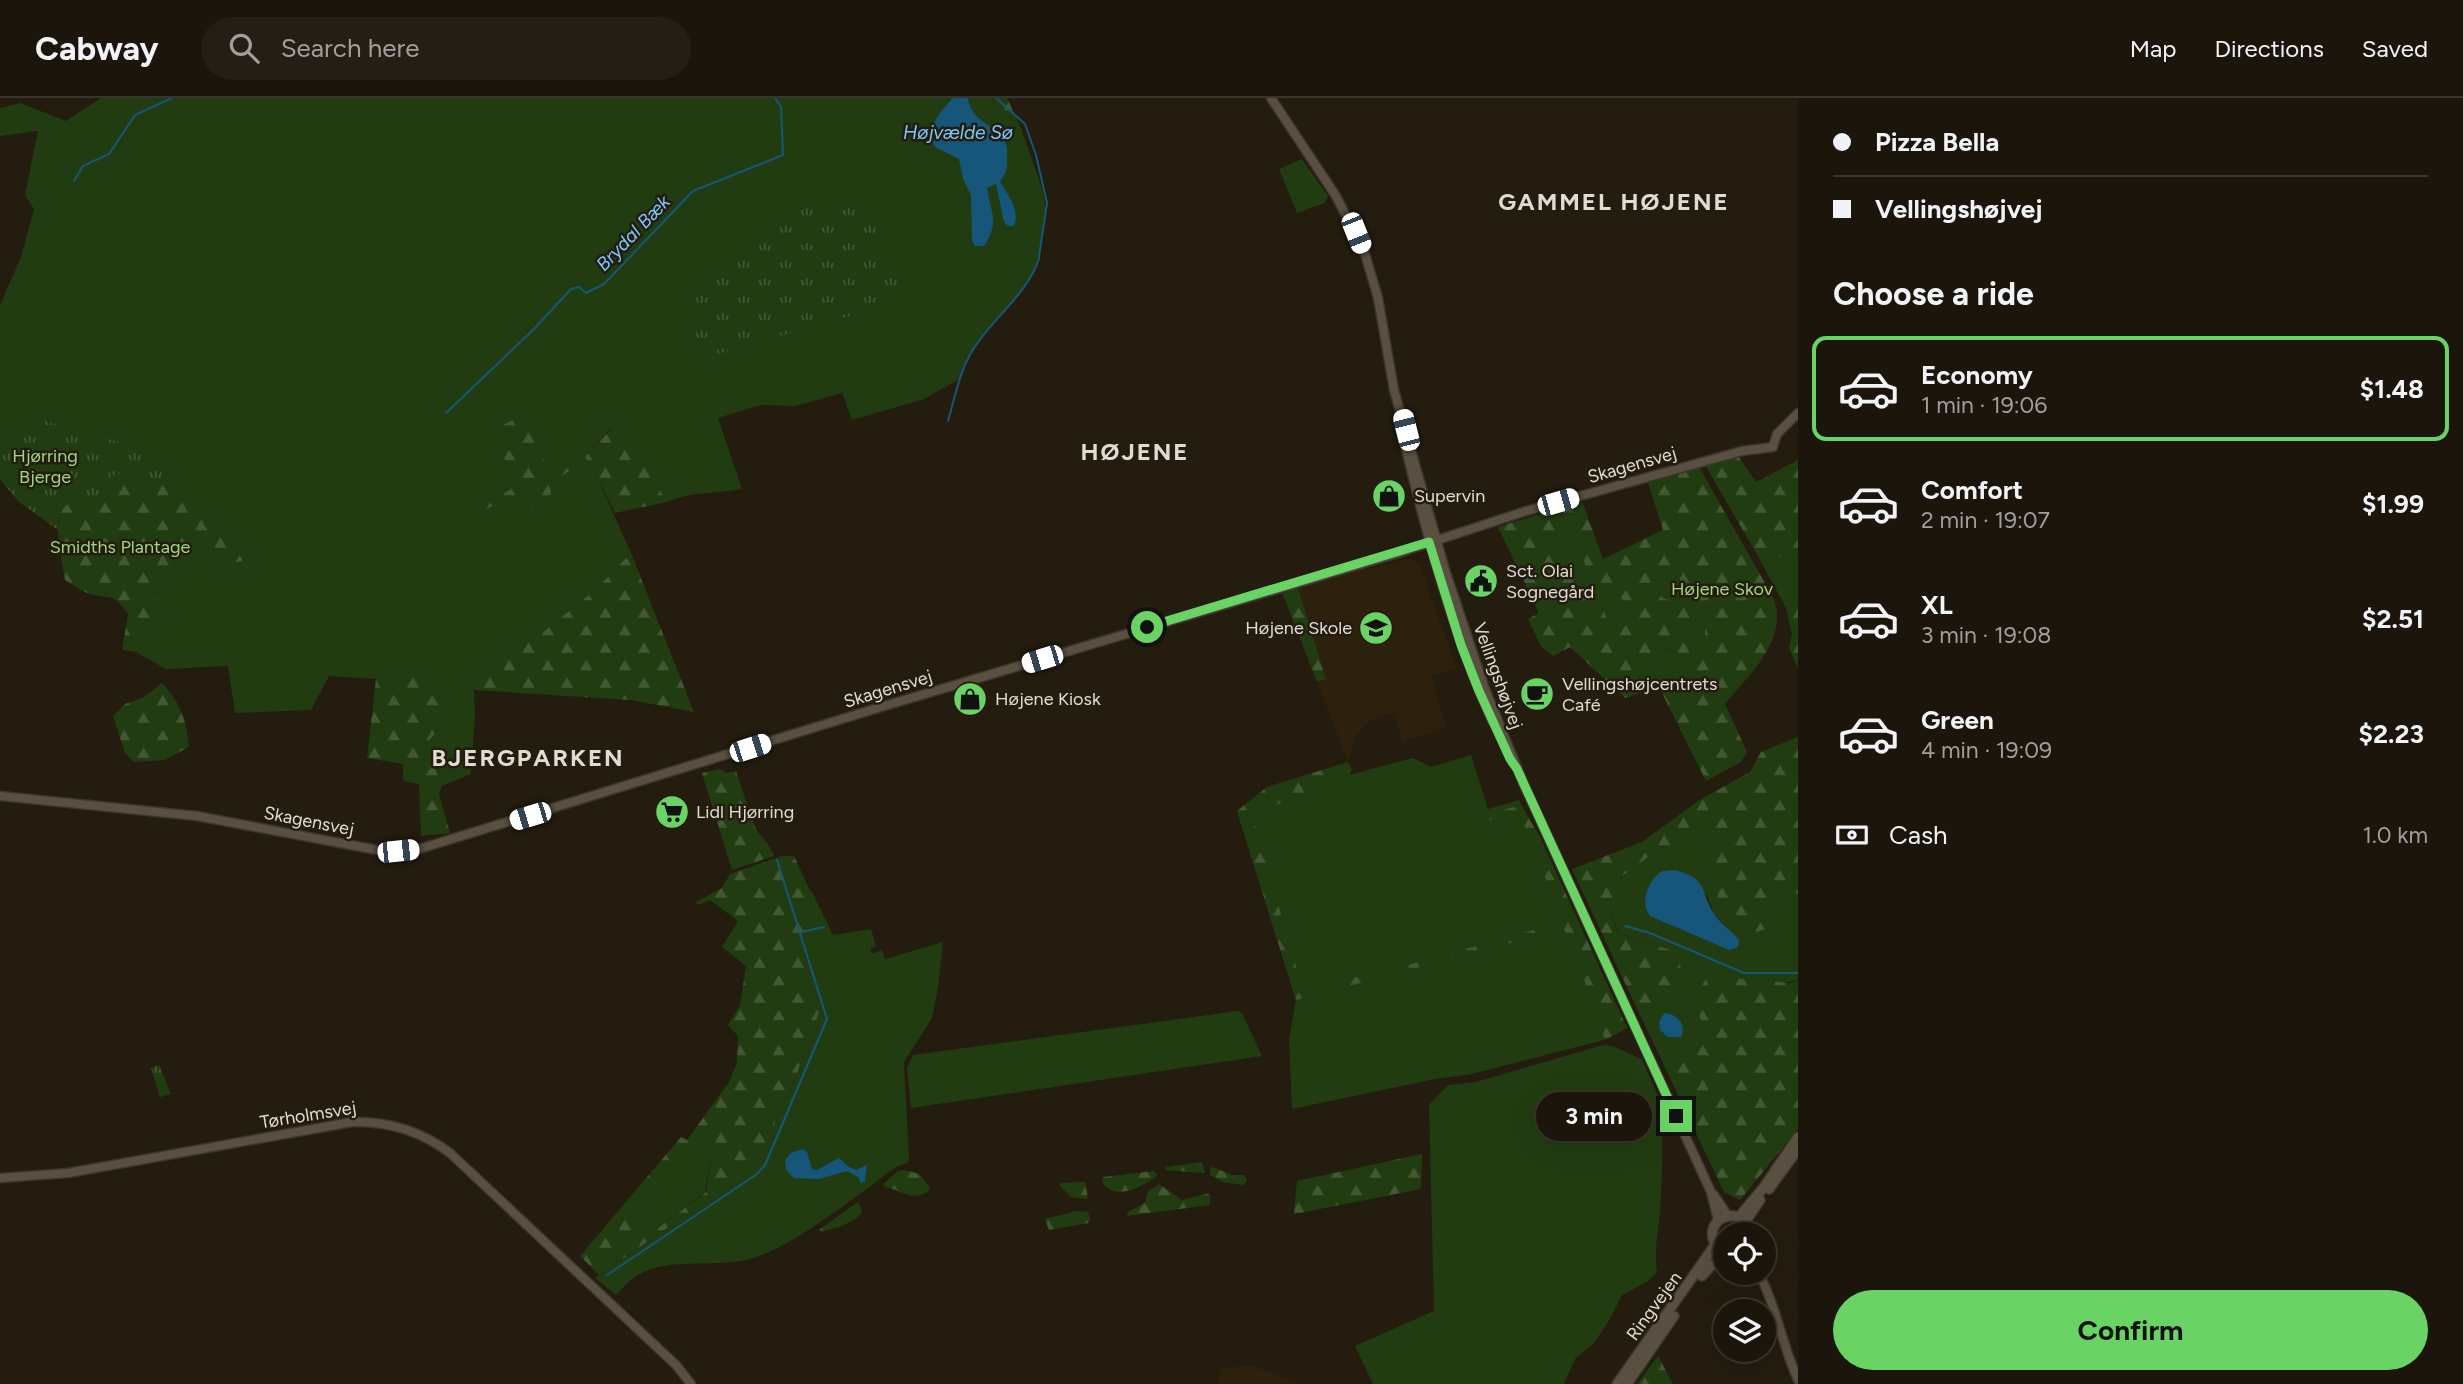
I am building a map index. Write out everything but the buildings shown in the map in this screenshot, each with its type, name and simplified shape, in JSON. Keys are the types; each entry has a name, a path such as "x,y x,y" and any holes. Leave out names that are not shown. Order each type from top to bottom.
{"main road":[{"path":"1742,1219 1798,1137"},
{"path":"1742,1219 1798,1149"},
{"path":"1718,1220 1728,1216 1742,1219 1744,1222"},
{"name":"Ringvejen","path":"1616,1384 1713,1249"},
{"name":"Ringvejen","path":"1628,1384 1700,1278 1713,1264"}],"street":[{"name":"Vellingshøjvej","path":"1271,98 1336,196 1356,233 1378,298 1394,403 1413,484 1433,541 1461,645 1510,759 1517,769 1711,1192 1718,1220"},
{"name":"Skagensvej","path":"0,796 197,816 377,850 419,849 1526,511 1742,451 1773,447 1783,427 1798,413"},
{"name":"Tørholmsvej","path":"0,1178 68,1172 335,1124 363,1121 402,1128 427,1138 450,1153 667,1357 691,1384"},
{"name":"Vellingshøjvej","path":"1711,1192 1728,1216"},
{"path":"1764,1285 1777,1313 1786,1349 1798,1380"}],"shaded area":[{"name":"Højene Skole","path":"1411,559 1419,563 1457,669 1431,676 1447,728 1402,742 1394,713 1370,720 1354,739 1348,762 1317,682 1326,678 1298,588"},
{"path":"1253,1366 1300,1384 1218,1384 1221,1368"}],"green space":[{"path":"101,98 991,98 1021,128 1043,191 1046,213 1041,250 1033,275 973,349 960,379 924,399 852,420 842,393 795,406 761,405 718,418 742,489 695,494 667,502 610,429 585,457 597,477 631,553 595,590 542,633 488,666 474,690 471,774 442,786 427,743 442,725 433,694 444,674 406,674 376,679 329,676 311,710 235,713 228,666 166,669 136,652 161,612 156,583 191,546 231,562 244,560 208,524 175,481 178,481 39,416 0,440 0,305 21,257 34,209 25,195 38,131 0,136 0,108 20,103 66,121"},
{"path":"991,98 1007,98 1021,128"},
{"path":"1302,159 1328,196 1325,203 1297,213 1279,169"},
{"path":"860,190 905,300 697,360 688,331 689,309 691,302 725,257 751,234 791,210"},
{"name":"Hjørring Bjerge","path":"39,416 48,422 168,456 178,481 141,488 129,478 116,473 110,478 108,496 104,500 78,501 65,506 61,512 58,530 19,502 0,478 0,440 8,431"},
{"path":"521,416 551,471 563,466 571,470 552,482 549,508 540,518 524,493 452,523 450,517 510,490 518,483 497,445 497,428"},
{"path":"611,429 630,443 637,452 667,502 615,513 585,457"},
{"name":"Højene Skov","path":"1739,457 1756,482 1798,460 1798,552 1774,558 1759,558 1705,465"},
{"name":"Højene Skov","path":"1699,467 1774,599 1777,614 1776,629 1764,656 1725,704 1747,752 1741,762 1706,781 1659,687 1625,698 1570,647 1553,656 1541,646 1528,619 1539,613 1498,527 1582,501 1603,559 1663,530 1648,483","holes":["1568,536 1578,545 1585,564 1582,569 1576,569 1565,561 1560,546 1562,537","1669,574 1680,579 1683,587 1678,598 1669,600 1659,594 1659,581","1616,596 1626,601 1629,609 1624,620 1615,622 1608,619 1605,603","1696,619 1705,627 1705,635 1697,644 1688,643 1682,638 1680,630 1684,622","1634,643 1638,650 1637,656 1629,660 1622,656 1622,645","1667,649 1675,652 1681,662 1676,673 1668,676 1660,673 1655,665 1657,656"]},
{"name":"Smidths Plantage","path":"116,473 129,478 141,488 175,481 179,483 208,524 244,560 225,561 191,546 156,583 161,612 136,652 122,650 128,614 115,599 87,593 65,580 59,547 59,522 61,512 67,504 79,498 104,500 108,496 110,478"},
{"path":"1568,536 1578,544 1585,564 1582,569 1572,567 1563,556 1560,541 1562,537"},
{"path":"1798,552 1798,604 1786,608 1759,558 1774,558"},
{"path":"631,553 694,712 631,700 474,690 488,666 542,633 595,590"},
{"path":"1670,574 1679,578 1683,587 1679,596 1670,600 1661,596 1657,587 1661,578"},
{"path":"1298,588 1326,679 1317,682 1282,592"},
{"path":"1616,596 1625,600 1629,609 1625,618 1616,622 1607,618 1603,609 1607,600"},
{"name":"Højene Skov","path":"1798,604 1798,669 1789,648 1792,634 1786,608"},
{"path":"1693,619 1702,623 1706,632 1702,641 1693,645 1684,641 1680,632 1684,623"},
{"path":"1629,642 1635,645 1638,651 1635,657 1629,660 1623,657 1620,651 1623,645"},
{"path":"1668,650 1677,654 1681,663 1677,672 1668,676 1659,672 1655,663 1659,654"},
{"path":"406,674 445,674 433,694 444,710 442,725 427,743 442,786 439,794 450,833 421,836 419,784 403,781 403,764 367,758 376,679"},
{"path":"162,683 182,712 189,747 165,760 134,762 125,753 113,716 125,704 144,697"},
{"path":"1798,737 1798,893 1770,905 1772,927 1757,932 1720,901 1706,872 1709,856 1730,847 1720,831 1713,834 1696,832 1685,851 1663,846 1621,877 1609,908 1618,933 1674,951 1686,980 1678,998 1638,1011 1572,869 1642,842 1698,801 1750,772 1761,752"},
{"path":"1471,755 1488,809 1519,800 1627,1028 1604,1040 1472,1074 1435,1079 1292,1109 1289,1039 1296,1000 1237,811 1349,775 1413,758 1431,767"},
{"path":"1348,762 1352,770 1349,775 1252,815 1303,990 1407,965 1563,922 1519,812 1486,821 1486,815 1521,805 1540,837 1627,1028 1605,1040 1574,950 1564,929 1296,1000 1237,811 1267,787"},
{"path":"720,769 726,773 736,771 754,824 774,856 732,870 702,773"},
{"path":"1720,830 1730,847 1720,901 1757,932 1772,927 1770,905 1798,893 1798,980 1694,1002 1707,1036 1696,1051 1664,1065 1638,1011 1677,998 1674,951 1619,933 1609,908 1620,880 1645,858 1685,836 1697,832","holes":["1707,895 1714,914 1735,936 1729,950 1646,911"]},
{"path":"782,856 794,856 811,893 804,942 808,979 821,1007 791,1090 754,1165 599,1275 580,1256 681,1137 687,1140 729,1082 737,1062 738,1036 728,1025 740,1005 746,966 722,947 738,921 710,900 698,905 696,902 722,888 730,874","holes":["692,1142 711,1159 706,1192 654,1231 635,1210"]},
{"path":"811,890 833,935 871,929 876,946 870,949 872,954 882,950 885,959 943,942 932,1018 904,1062 908,1163 891,1170 816,1225 776,1249 747,1260 653,1268 633,1278 616,1295 595,1278 673,1224 774,1129 821,1007 808,979 804,942"},
{"path":"1707,976 1791,983 1798,980 1798,1129 1740,1200 1724,1192 1664,1065 1696,1051 1707,1036 1694,1002"},
{"path":"1238,1011 1242,1013 1262,1056 911,1108 907,1068 913,1055"},
{"path":"1603,1045 1642,1059 1666,1115 1662,1119 1657,1272 1647,1282 1622,1295 1594,1343 1575,1359 1564,1384 1373,1384 1355,1346 1434,1311 1429,1105 1448,1085 1476,1082"},
{"path":"159,1065 171,1094 160,1097 151,1068"},
{"path":"692,1141 711,1159 705,1192 654,1231 635,1210"},
{"path":"1422,1154 1421,1189 1294,1214 1297,1181"},
{"path":"1202,1162 1205,1173 1165,1170 1166,1167"},
{"path":"1212,1167 1233,1175 1244,1175 1247,1180 1244,1185 1223,1182 1210,1175"},
{"path":"898,1171 919,1174 930,1187 928,1192 915,1196 884,1187 883,1184"},
{"path":"1154,1171 1156,1177 1128,1191 1114,1191 1102,1182 1103,1177"},
{"path":"1085,1182 1086,1199 1071,1197 1060,1186 1061,1183"},
{"path":"1159,1184 1182,1200 1210,1193 1210,1205 1127,1216 1128,1212 1145,1203 1148,1191"},
{"path":"859,1203 862,1212 855,1219 832,1229 821,1232 819,1230"},
{"path":"1077,1211 1088,1212 1088,1223 1049,1230 1045,1219"},
{"path":"1658,1356 1673,1384 1637,1384"}],"water":[{"name":"Højvælde Sø","path":"953,98 968,98 974,114 998,133 1007,146 1007,169 1000,181 1012,203 1016,220 1014,226 1008,226 1004,222 996,184 987,188 993,224 984,246 975,246 972,240 971,195 963,179 959,159 935,147 929,136 938,116"},
{"path":"1675,870 1699,882 1715,915 1739,940 1738,947 1729,950 1650,916 1645,905 1650,885 1663,871"},
{"path":"1664,1013 1680,1020 1683,1028 1681,1037 1668,1037 1660,1030 1659,1022"},
{"path":"803,1149 807,1152 812,1169 817,1170 839,1158 856,1170 867,1165 865,1182 861,1183 858,1177 847,1171 819,1179 794,1178 786,1170 785,1160 791,1153"}],"waterway":[{"path":"74,181 83,166 109,154 135,115 172,98"},
{"name":"Brydal Bæk","path":"446,413 533,330 571,289 579,287 586,293 604,284 693,191 783,155 781,107 775,98"},
{"path":"996,98 1025,124 1036,155 1047,203 1039,257"},
{"path":"948,421 958,383 969,356 1027,283 1039,259"},
{"path":"607,1275 757,1174 765,1165 827,1019 777,860"},
{"path":"1625,926 1650,933 1744,973 1798,973"},
{"path":"801,932 824,927"}],"place":[{"name":"Supervin","path":"1389,496"},
{"name":"Sct. Olai Sognegård","path":"1481,581"},
{"name":"Højene Skole","path":"1376,628"},
{"name":"Vellingshøjcentrets Café","path":"1537,694"},
{"name":"Højene Kiosk","path":"970,699"},
{"name":"Lidl Hjørring","path":"672,812"}],"district":[{"name":"GAMMEL HØJENE","path":"1614,201"},
{"name":"HØJENE","path":"1135,451"},
{"name":"BJERGPARKEN","path":"528,757"}],"route":[{"path":"1147,627 1429,542 1461,645 1479,691 1676,1116"}]}
